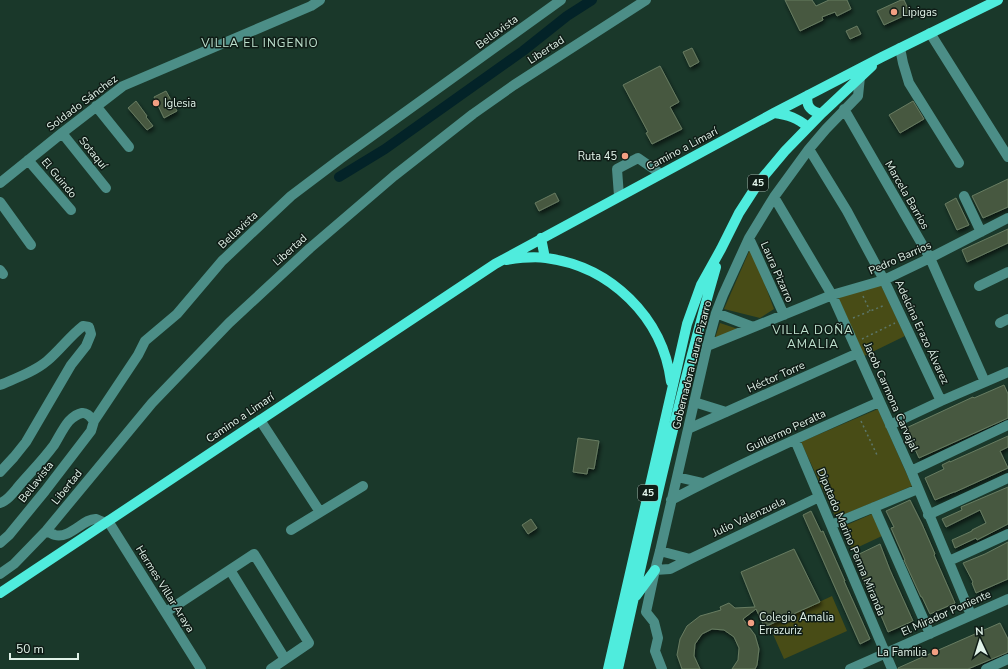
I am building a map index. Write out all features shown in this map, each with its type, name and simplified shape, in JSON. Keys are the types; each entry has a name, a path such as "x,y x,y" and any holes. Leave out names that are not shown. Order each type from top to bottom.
{"main road":[{"name":"Camino a Limarí","path":"0,593 494,264 808,95 998,0"},
{"name":"Gobernadora Laura Pizarro","path":"608,669 687,324 701,286 739,213 759,182 785,151 808,127 882,57"},
{"path":"808,95 807,102 809,107 814,112 822,113"},
{"path":"774,113 785,114 793,117 808,127"},
{"path":"541,238 545,258"},
{"name":"Gobernadora Laura Pizarro","path":"618,669 669,441 698,328 721,249"},
{"name":"Camino a Limarí","path":"494,264 518,258 530,257 559,260 587,269 612,283 634,302 651,324 658,336 668,363 672,386"},
{"path":"669,441 672,386"},
{"path":"633,599 655,570"}],"street":[{"name":"Soldado Sánchez","path":"0,183 123,86 311,6 320,0"},
{"name":"Bellavista","path":"0,543 45,491 91,431 94,421 138,355 145,341 177,314 222,261 291,196 561,0"},
{"name":"Libertad","path":"0,574 14,564 46,531 152,402 269,285 310,248 394,176 479,110 514,85 646,0"},
{"path":"930,33 1008,157"},
{"path":"900,48 903,63 910,83 959,164"},
{"name":"Gobernadora Laura Pizarro","path":"662,669 655,651 658,638 654,622 646,612 707,346 716,313 749,238 774,197 808,149 844,109 858,96 860,77"},
{"path":"96,106 129,147"},
{"name":"Marcela Barrios","path":"844,109 930,258 985,382"},
{"name":"Sotaquí","path":"62,133 106,188"},
{"name":"Adelcina Erazo Álvarez","path":"808,149 847,211 884,280 941,401"},
{"path":"620,196 617,169 638,158 661,174"},
{"name":"El Guindo","path":"28,160 71,210"},
{"path":"964,196 982,232"},
{"name":"Jacob Carmona Carvajal","path":"774,197 832,294 911,471 928,515 971,615"},
{"path":"0,202 31,245"},
{"name":"Pedro Barrios","path":"707,346 832,294 884,280 1008,218"},
{"name":"Laura Pizarro","path":"749,238 784,314"},
{"path":"979,286 1008,272"},
{"path":"716,313 753,327"},
{"path":"0,385 31,371 47,361 83,326 89,327 91,334 86,346 71,365 26,442 0,472"},
{"name":"Héctor Torre","path":"688,429 858,353"},
{"path":"890,425 1008,372"},
{"path":"694,402 726,412"},
{"name":"Guillermo Peralta","path":"671,500 795,440 879,402"},
{"path":"0,503 10,496 31,472 54,445 69,422 75,416 86,413 90,415 94,421"},
{"path":"260,420 320,512"},
{"path":"911,471 1008,425"},
{"name":"Diputado Marino Penna Miranda","path":"795,440 892,669"},
{"path":"677,477 703,484"},
{"path":"928,515 1008,478"},
{"path":"291,530 363,486"},
{"path":"831,525 918,489"},
{"name":"Julio Valenzuela","path":"655,570 670,569 690,558 820,497"},
{"path":"874,507 930,634"},
{"path":"46,531 56,536 63,535 91,520 97,519 107,522"},
{"name":"Hermes Villar Araya","path":"107,522 166,612 201,669"},
{"path":"949,561 1008,534"},
{"path":"660,551 690,558"},
{"path":"166,612 254,554 309,643 271,669"},
{"path":"230,570 285,659"},
{"name":"El Mirador Poniente","path":"850,669 1008,599"},
{"path":"986,669 1008,660"}],"path":[{"path":"859,287 870,311"},
{"path":"844,322 890,302"},
{"path":"853,343 898,321"},
{"path":"857,412 878,455"}],"green space":[{"path":"751,247 774,309 760,318 724,309"},
{"path":"881,285 905,336 864,356 838,297"},
{"path":"720,323 738,329 714,341"},
{"path":"878,409 912,486 836,518 801,442"},
{"path":"872,514 882,536 852,550 842,527"},
{"path":"832,596 847,631 784,659 769,625"}],"building":[{"path":"785,0 812,0 816,6 829,0 847,0 851,9 837,16 835,12 822,17 823,20 800,31"},
{"name":"Lipigas","path":"904,0 910,13 884,25 877,11"},
{"path":"857,26 861,34 850,39 846,31"},
{"path":"692,48 699,62 690,67 683,52"},
{"path":"660,66 679,102 670,107 682,129 652,144 646,133 648,132 623,85"},
{"path":"166,91 177,111 164,118 154,97"},
{"path":"136,101 153,126 147,130 128,108"},
{"path":"913,101 924,119 900,133 889,115"},
{"path":"1008,179 1008,207 983,218 972,196"},
{"path":"555,193 559,201 539,211 535,203"},
{"path":"956,198 969,225 957,230 945,204"},
{"path":"1008,229 1008,243 967,262 962,250"},
{"path":"1004,385 1008,394 1008,418 919,458 909,436 904,429 973,397 974,398"},
{"path":"1008,436 1008,447 1000,451 1008,468 935,500 925,478 944,469 942,465"},
{"path":"578,438 599,441 594,469 588,468 587,474 573,472"},
{"path":"1008,487 1008,524 977,540 976,538 955,548 952,540 986,523 980,510 946,527 942,519 962,510 961,507"},
{"path":"910,500 922,524 955,603 930,614 904,560 891,528 894,527 886,511"},
{"path":"811,511 821,532 823,531 870,639 860,644 803,515"},
{"path":"531,519 537,528 528,534 522,525"},
{"path":"1008,542 1008,579 976,593 972,583 973,582 963,563"},
{"path":"880,544 913,621 888,632 853,557"},
{"path":"794,549 820,602 769,625 764,626 756,609 743,619 755,635 759,649 755,669 732,669 738,660 739,648 734,637 724,630 712,629 702,634 695,644 694,656 700,669 682,669 677,655 680,639 687,626 700,616 721,610 720,607 729,603 735,608 755,607 741,572"},
{"path":"1000,623 1008,639 1008,652 1006,653 968,669 898,669 898,668"}],"waterway":[{"path":"339,177 385,149 523,51 567,16 592,0"}],"place":[{"name":"Lipigas","path":"894,12"},
{"name":"Iglesia","path":"156,103"},
{"name":"Ruta 45","path":"625,156"},
{"name":"Colegio Amalia Errazuriz","path":"751,623"},
{"name":"La Familia","path":"935,652"}],"district":[{"name":"VILLA EL INGENIO","path":"260,43"},
{"name":"VILLA DOÑA AMALIA","path":"813,337"}]}
